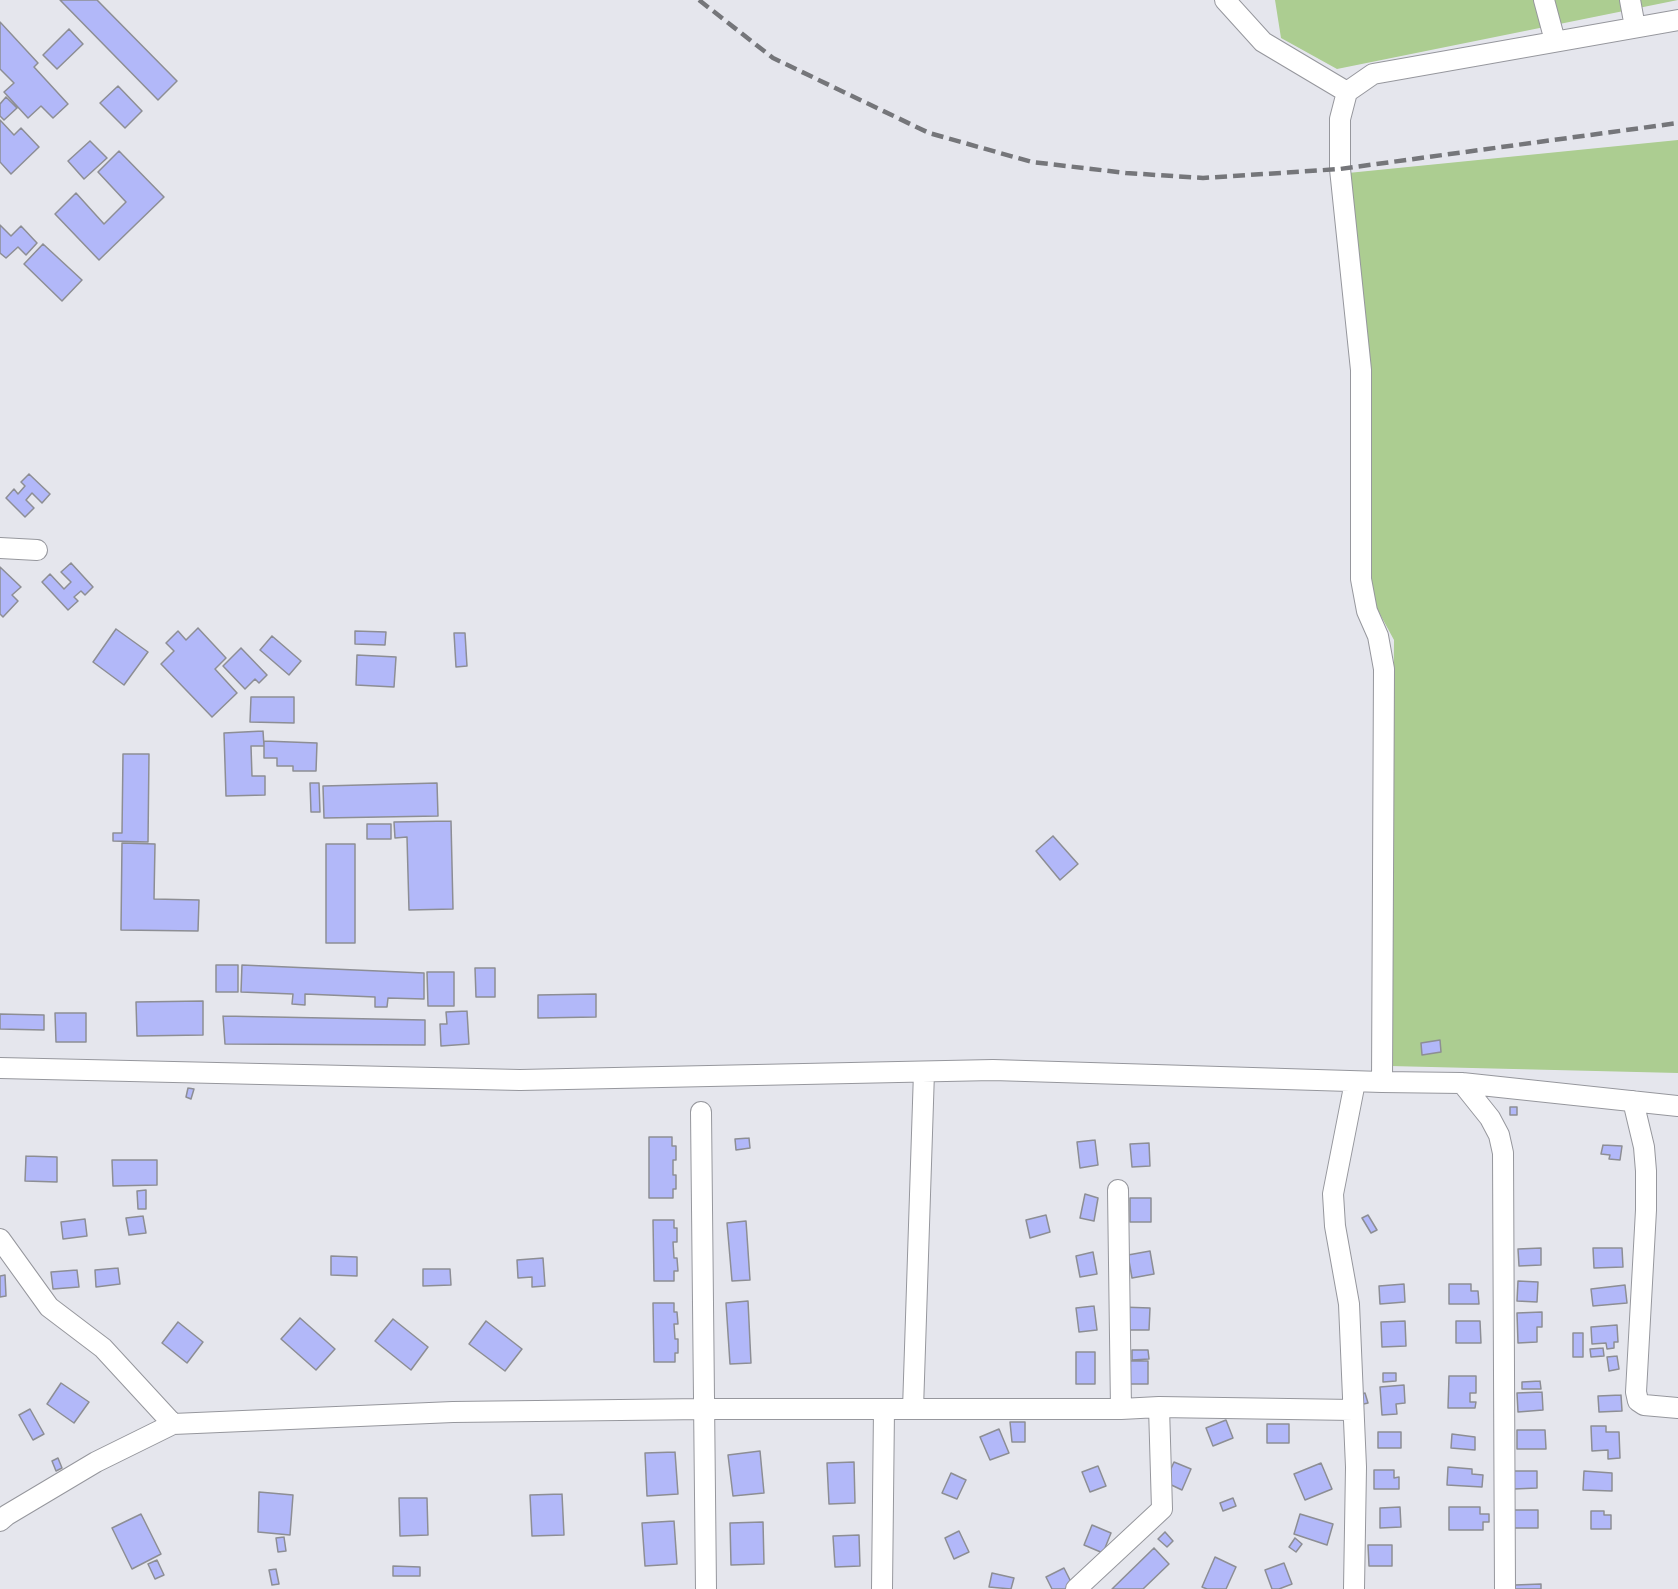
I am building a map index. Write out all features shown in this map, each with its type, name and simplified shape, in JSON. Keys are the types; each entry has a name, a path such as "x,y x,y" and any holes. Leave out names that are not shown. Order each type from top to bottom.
{"street":[{"path":"1225,0 1263,42 1347,92"},
{"path":"1544,0 1555,41"},
{"path":"1630,0 1635,27"},
{"path":"1382,1082 1384,669 1378,636 1367,611 1361,579 1361,370 1340,169 1340,119 1347,92 1373,74 1678,20"},
{"path":"0,548 37,550"},
{"path":"0,1068 520,1080 993,1070 1355,1082 1462,1083 1678,1106"},
{"path":"913,1409 924,1072"},
{"path":"1354,1589 1356,1467 1349,1304 1335,1226 1333,1194 1355,1082"},
{"path":"1462,1083 1490,1118 1499,1135 1503,1153 1505,1589"},
{"path":"1633,1101 1644,1147 1646,1171 1636,1392 1638,1401 1644,1405 1678,1408"},
{"path":"701,1112 706,1589"},
{"path":"1118,1190 1121,1409"},
{"path":"0,1239 49,1307 103,1348 173,1424"},
{"path":"0,1521 96,1461 173,1424 453,1412 704,1409 1121,1409 1159,1407 1353,1410"},
{"path":"1076,1589 1162,1509 1159,1407"},
{"path":"882,1589 884,1409"}],"green space":[{"path":"1275,0 1678,0 1337,69 1281,38"},
{"path":"1678,140 1678,1073 1390,1066 1394,640 1368,592 1348,173"}],"building":[{"path":"60,0 97,0 177,81 158,100"},
{"path":"0,22 38,63 34,67 68,104 53,118 41,106 28,118 4,92 14,83 0,69"},
{"path":"69,29 83,44 57,69 43,55"},
{"path":"118,86 142,111 125,128 100,103"},
{"path":"6,97 17,108 4,120 0,116 0,104"},
{"path":"0,120 14,135 21,128 39,147 11,174 0,162"},
{"path":"90,141 107,158 84,179 68,161"},
{"path":"119,151 164,197 99,260 55,214 76,193 104,224 126,202 98,172"},
{"path":"0,225 11,236 21,226 37,243 26,255 18,247 6,258 0,253"},
{"path":"43,244 82,280 62,301 24,264"},
{"path":"29,474 50,494 42,503 32,493 26,500 34,508 25,517 6,498 14,489 18,494 25,486 21,482"},
{"path":"71,563 93,587 85,595 81,591 74,597 78,601 68,610 42,582 50,574 64,589 71,582 61,572"},
{"path":"0,567 21,587 12,595 18,601 3,617 0,614"},
{"path":"198,628 226,658 215,669 237,693 212,717 161,664 174,651 166,643 178,631 186,640"},
{"path":"116,629 148,652 124,685 93,662"},
{"path":"355,631 386,632 385,645 355,644"},
{"path":"454,633 465,633 467,666 456,667"},
{"path":"272,636 301,661 289,675 260,650"},
{"path":"241,648 267,675 259,683 255,679 245,689 223,666"},
{"path":"357,655 396,657 394,687 356,685"},
{"path":"251,697 294,697 294,723 250,722"},
{"path":"263,731 264,746 251,746 252,776 265,776 265,795 226,796 224,733"},
{"path":"264,741 317,743 316,771 293,771 293,766 277,766 277,758 264,758"},
{"path":"123,754 149,754 148,842 113,841 113,833 122,833"},
{"path":"310,783 319,783 320,812 311,812"},
{"path":"437,783 438,816 324,818 323,786"},
{"path":"451,821 453,909 409,910 407,837 395,838 394,822"},
{"path":"367,824 391,824 391,839 367,839"},
{"path":"1053,836 1078,864 1060,880 1036,851"},
{"path":"122,843 155,844 154,899 199,900 198,931 121,930"},
{"path":"326,844 355,844 355,943 326,943"},
{"path":"216,965 238,965 238,992 216,992"},
{"path":"242,965 424,973 424,999 388,998 387,1007 375,1007 375,997 305,994 305,1005 292,1004 293,994 241,992"},
{"path":"475,968 495,968 495,997 476,997"},
{"path":"427,972 454,972 454,1006 428,1006"},
{"path":"596,994 596,1017 538,1018 538,995"},
{"path":"203,1001 203,1035 137,1036 136,1002"},
{"path":"467,1011 469,1044 441,1046 440,1024 447,1024 446,1012"},
{"path":"55,1013 86,1013 86,1042 56,1042"},
{"path":"0,1014 44,1015 44,1030 0,1029"},
{"path":"223,1016 425,1020 425,1045 225,1044"},
{"path":"1440,1040 1441,1052 1422,1055 1421,1043"},
{"path":"188,1088 194,1089 191,1099 186,1097"},
{"path":"1510,1107 1517,1107 1517,1115 1510,1115"},
{"path":"649,1137 672,1137 672,1146 676,1146 673,1175 676,1175 676,1189 673,1189 673,1198 649,1198"},
{"path":"749,1138 750,1148 736,1150 735,1139"},
{"path":"1095,1140 1098,1165 1080,1168 1077,1142"},
{"path":"1149,1143 1150,1166 1132,1167 1130,1144"},
{"path":"1603,1145 1622,1146 1620,1160 1609,1159 1610,1155 1601,1154"},
{"path":"26,1156 57,1157 57,1182 25,1181"},
{"path":"112,1160 157,1160 157,1185 113,1186"},
{"path":"146,1190 146,1209 138,1209 137,1191"},
{"path":"1085,1194 1098,1198 1094,1221 1080,1218"},
{"path":"1130,1198 1151,1198 1151,1222 1130,1222"},
{"path":"1046,1215 1050,1232 1030,1238 1026,1220"},
{"path":"1368,1215 1377,1230 1371,1233 1362,1218"},
{"path":"143,1216 146,1233 129,1235 126,1218"},
{"path":"85,1219 87,1236 63,1239 61,1222"},
{"path":"653,1220 674,1220 674,1228 677,1228 677,1242 673,1242 678,1271 674,1271 674,1281 654,1281"},
{"path":"746,1221 750,1280 732,1281 727,1223"},
{"path":"1541,1248 1541,1265 1519,1266 1518,1249"},
{"path":"1593,1248 1622,1248 1623,1267 1594,1268"},
{"path":"1150,1251 1154,1274 1132,1278 1128,1255"},
{"path":"1093,1252 1097,1274 1080,1277 1076,1256"},
{"path":"331,1256 357,1257 357,1276 331,1275"},
{"path":"543,1258 545,1286 532,1287 532,1277 518,1278 517,1260"},
{"path":"118,1268 120,1284 96,1287 95,1270"},
{"path":"423,1269 450,1269 451,1285 423,1286"},
{"path":"77,1270 79,1287 53,1289 51,1272"},
{"path":"5,1275 6,1296 0,1297 0,1276"},
{"path":"1518,1281 1538,1282 1537,1302 1517,1301"},
{"path":"1404,1284 1405,1302 1380,1304 1379,1286"},
{"path":"1449,1284 1471,1284 1471,1291 1478,1291 1479,1304 1449,1304"},
{"path":"1625,1285 1627,1303 1593,1306 1591,1289"},
{"path":"748,1301 751,1363 730,1364 726,1303"},
{"path":"653,1303 674,1303 678,1324 674,1324 675,1339 678,1339 678,1353 675,1353 675,1362 654,1362"},
{"path":"1094,1306 1097,1330 1079,1332 1076,1308"},
{"path":"1121,1307 1150,1308 1149,1330 1121,1330"},
{"path":"1542,1312 1542,1327 1537,1327 1537,1342 1518,1343 1517,1313"},
{"path":"300,1318 335,1349 316,1370 281,1339"},
{"path":"393,1319 428,1347 411,1370 375,1341"},
{"path":"486,1321 522,1349 505,1371 469,1344"},
{"path":"1405,1321 1406,1346 1382,1347 1381,1322"},
{"path":"1456,1321 1480,1321 1481,1343 1456,1343"},
{"path":"178,1322 203,1342 187,1363 162,1343"},
{"path":"1617,1325 1618,1342 1614,1342 1614,1348 1607,1349 1606,1343 1592,1344 1591,1327"},
{"path":"1573,1333 1583,1333 1583,1357 1573,1357"},
{"path":"1603,1348 1604,1356 1591,1357 1590,1349"},
{"path":"1132,1350 1148,1350 1149,1359 1132,1360"},
{"path":"1076,1352 1095,1352 1095,1384 1076,1384"},
{"path":"1617,1356 1619,1369 1609,1371 1607,1357"},
{"path":"1130,1361 1148,1361 1148,1384 1129,1384"},
{"path":"1383,1373 1396,1373 1396,1381 1383,1382"},
{"path":"1449,1376 1476,1376 1476,1393 1470,1393 1470,1402 1476,1402 1475,1408 1448,1408"},
{"path":"1540,1381 1541,1389 1522,1389 1522,1382"},
{"path":"61,1383 89,1402 74,1423 47,1404"},
{"path":"1404,1385 1405,1403 1396,1404 1397,1414 1382,1415 1380,1387"},
{"path":"1542,1392 1543,1410 1518,1412 1517,1393"},
{"path":"1365,1393 1368,1403 1359,1405 1356,1396"},
{"path":"1621,1395 1622,1411 1599,1412 1598,1396"},
{"path":"30,1409 44,1434 33,1440 19,1415"},
{"path":"1226,1420 1233,1438 1213,1446 1206,1428"},
{"path":"1010,1422 1025,1422 1025,1442 1012,1442"},
{"path":"1267,1424 1289,1424 1289,1443 1267,1443"},
{"path":"1591,1426 1606,1426 1606,1432 1619,1432 1620,1458 1608,1459 1608,1450 1592,1451"},
{"path":"999,1429 1009,1453 990,1460 980,1437"},
{"path":"1517,1430 1545,1430 1546,1449 1517,1449"},
{"path":"1378,1432 1401,1432 1401,1448 1378,1448"},
{"path":"1452,1434 1475,1437 1475,1450 1451,1448"},
{"path":"760,1451 764,1493 733,1496 728,1455"},
{"path":"675,1452 678,1494 647,1496 645,1453"},
{"path":"58,1458 62,1468 56,1471 52,1461"},
{"path":"854,1462 855,1503 829,1504 827,1463"},
{"path":"1174,1462 1191,1469 1182,1490 1165,1482"},
{"path":"1321,1463 1332,1489 1305,1500 1294,1474"},
{"path":"1098,1466 1106,1486 1090,1492 1082,1472"},
{"path":"1448,1467 1472,1469 1472,1474 1483,1475 1482,1487 1447,1485"},
{"path":"1374,1470 1394,1470 1394,1478 1399,1477 1399,1489 1374,1489"},
{"path":"1514,1471 1537,1471 1537,1488 1514,1489"},
{"path":"1584,1471 1612,1473 1612,1491 1583,1490"},
{"path":"951,1473 966,1480 957,1499 942,1493"},
{"path":"259,1492 293,1495 290,1535 258,1532"},
{"path":"562,1494 564,1535 532,1536 530,1495"},
{"path":"399,1498 427,1498 428,1535 400,1536"},
{"path":"1233,1498 1236,1506 1223,1511 1220,1503"},
{"path":"1400,1507 1401,1527 1380,1528 1380,1508"},
{"path":"1449,1507 1480,1507 1480,1514 1489,1514 1489,1522 1483,1522 1483,1530 1449,1530"},
{"path":"1513,1510 1538,1510 1538,1528 1513,1528"},
{"path":"1591,1511 1604,1511 1604,1515 1611,1515 1611,1529 1591,1529"},
{"path":"141,1514 161,1554 132,1569 112,1528"},
{"path":"1300,1514 1333,1524 1327,1545 1294,1534"},
{"path":"674,1521 677,1564 645,1566 642,1523"},
{"path":"763,1522 764,1564 731,1565 730,1523"},
{"path":"1092,1525 1111,1533 1103,1553 1084,1545"},
{"path":"959,1531 969,1552 954,1559 945,1538"},
{"path":"1165,1532 1173,1541 1167,1547 1158,1539"},
{"path":"859,1535 860,1566 835,1567 833,1536"},
{"path":"284,1537 286,1551 278,1552 276,1538"},
{"path":"1295,1538 1302,1544 1296,1552 1289,1547"},
{"path":"1368,1545 1392,1545 1392,1566 1369,1566"},
{"path":"1154,1548 1169,1564 1143,1589 1112,1589"},
{"path":"1215,1557 1236,1567 1226,1589 1202,1587"},
{"path":"157,1560 164,1575 155,1579 148,1564"},
{"path":"1284,1563 1292,1584 1272,1589 1265,1570"},
{"path":"393,1566 420,1567 420,1576 393,1576"},
{"path":"1064,1568 1073,1586 1067,1589 1052,1589 1046,1577"},
{"path":"276,1569 279,1584 272,1585 269,1570"},
{"path":"992,1573 1014,1578 1011,1589 989,1587"},
{"path":"1541,1584 1541,1589 1515,1589 1515,1585"}],"railway":[{"path":"699,0 773,58 929,133 1032,162 1126,173 1203,178 1340,169 1678,123"}]}
